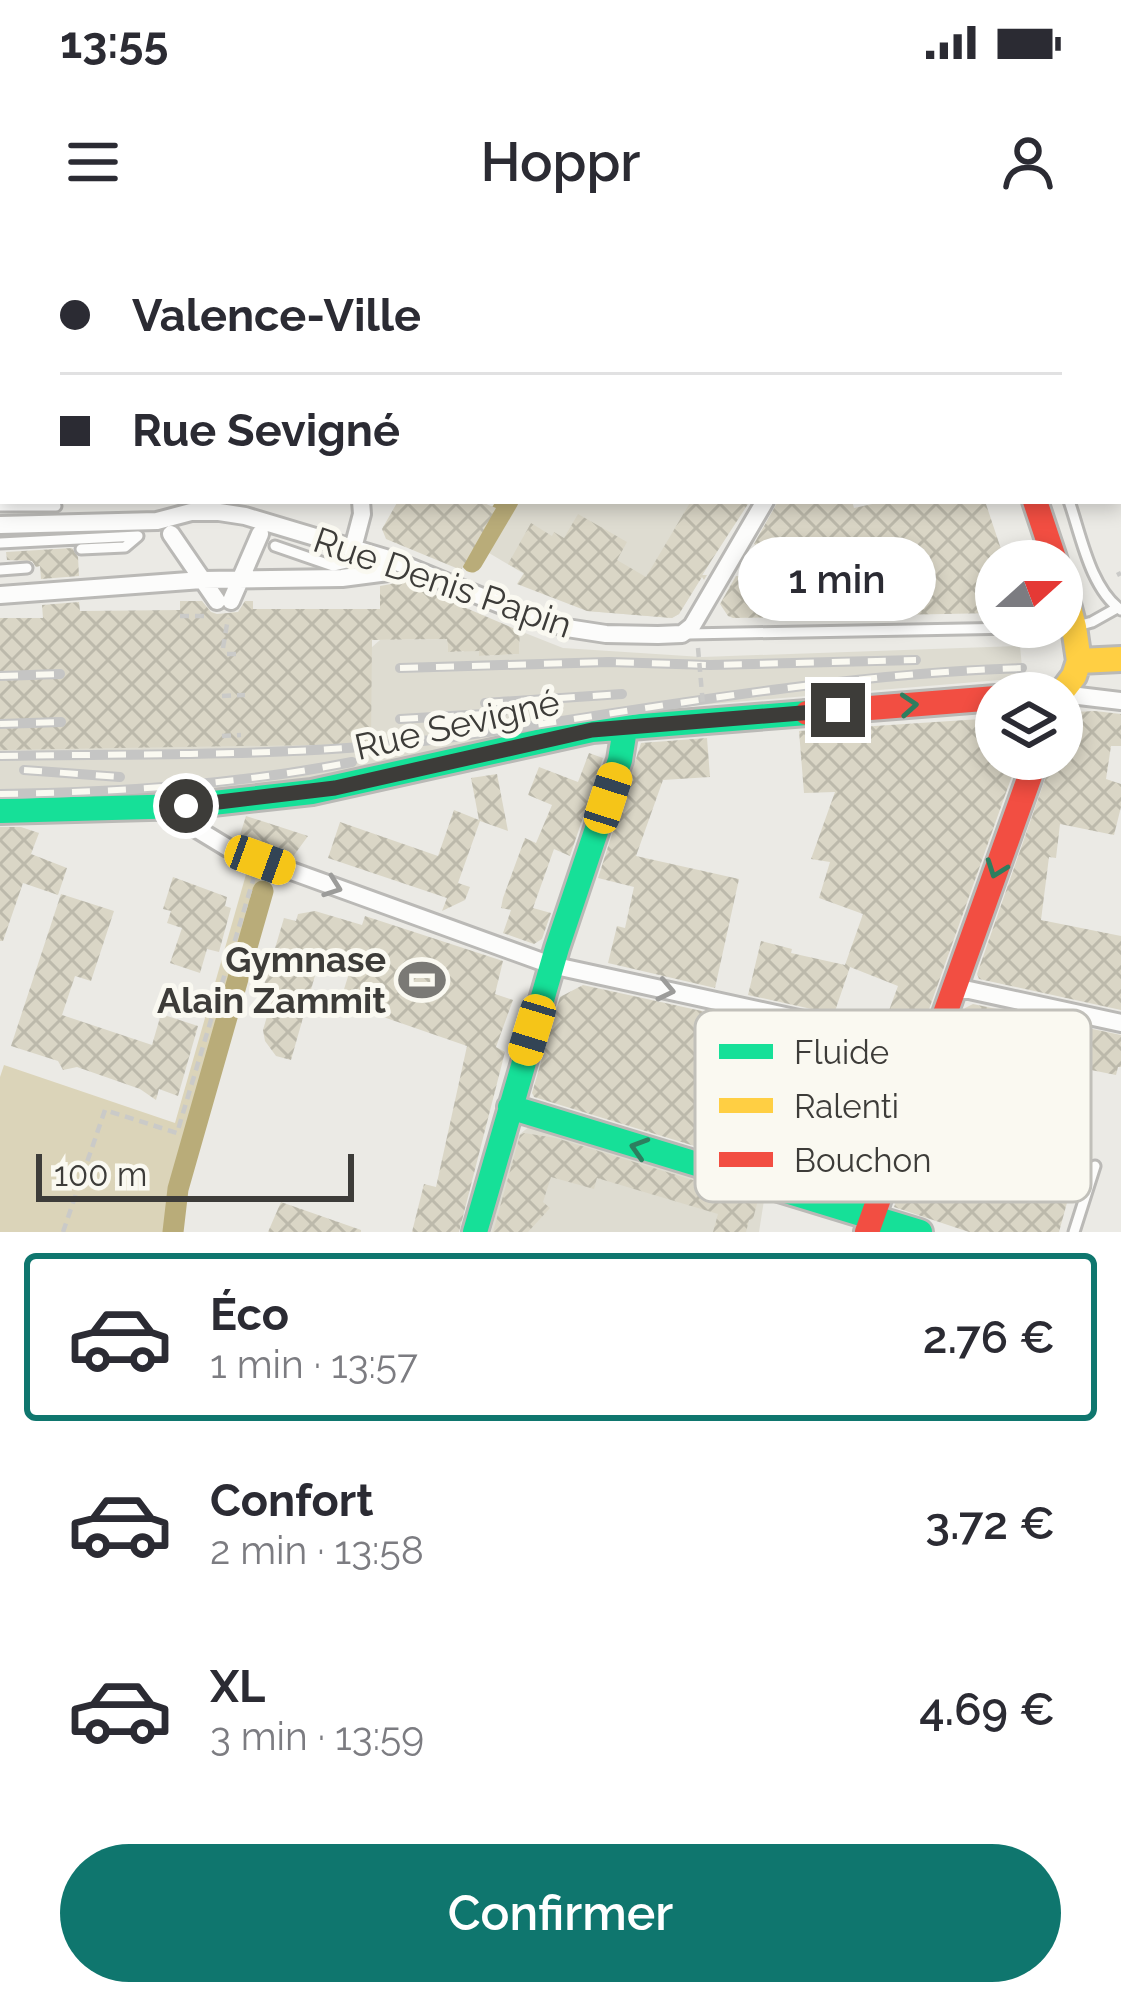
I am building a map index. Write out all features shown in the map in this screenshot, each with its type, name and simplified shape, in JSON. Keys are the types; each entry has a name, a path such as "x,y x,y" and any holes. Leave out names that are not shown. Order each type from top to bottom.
{"street":[{"path":"235,504 245,516"},
{"path":"682,634 692,626 763,504"},
{"path":"1036,504 1048,540"},
{"path":"351,552 364,505"},
{"name":"Rue Denis Papin","path":"0,525 164,528 195,507 245,516 351,552 392,560 545,622 606,634 682,634"},
{"path":"164,528 202,580 224,601 241,579 260,533"},
{"path":"0,596 388,572"},
{"path":"1075,672 1077,648"},
{"path":"1079,661 1121,659"},
{"path":"1083,697 1121,701"},
{"name":"Rue Sevigné","path":"0,813 149,808 312,792 560,736 975,700"},
{"path":"475,1232 551,965 620,760 625,729"},
{"path":"946,1010 1028,780"},
{"path":"149,808 177,817 228,848 551,965 758,1010"},
{"path":"953,990 1061,1010"},
{"path":"1091,1016 1121,1023"},
{"path":"510,1107 695,1168"},
{"path":"799,1202 869,1225 920,1232"}],"lane":[{"path":"1070,504 1090,564 1119,609 1083,624"},
{"path":"0,506 56,506"},
{"path":"0,543 137,536 164,528"},
{"path":"81,549 124,547 137,536"},
{"path":"275,546 333,566 346,563 351,552"},
{"path":"0,570 28,568"},
{"name":"Rue Denis Papin","path":"682,634 975,629"},
{"path":"0,813 177,817 338,796 607,738 625,729"},
{"path":"1091,1179 1095,1166"},
{"path":"1074,1232 1084,1202"}],"path":[{"path":"224,601 225,651 240,654"},
{"path":"698,648 703,705"},
{"path":"222,696 245,695"},
{"path":"222,736 241,735"},
{"path":"63,1232 105,1110 177,1133 260,860"}],"shaded area":[{"path":"518,504 745,504 679,614 672,618 587,611 489,553"},
{"path":"520,631 563,648 702,657 1020,648 1022,672 975,672 975,682 699,705 582,723 322,781 187,798 0,802 0,650 372,647 380,640 447,639 448,652 463,652 479,639 480,656 519,654"},
{"path":"251,857 266,862 187,1133 168,1232 0,1232 0,1077 4,1065 175,1123"},
{"path":"530,1126 695,1174 695,1202 764,1202 759,1232 491,1232 515,1138"}],"building":[{"path":"396,504 486,504 496,508 461,570 386,539 382,529"},
{"path":"689,504 748,504 702,575 707,575 704,580 702,577 672,618 587,611 517,584 524,573 508,564 531,523 564,538 578,514 627,542 617,560 646,577"},
{"path":"776,504 853,504 854,508 986,504 998,540 975,540 975,613 733,618 720,604 736,576 811,578 754,544"},
{"path":"72,548 78,557 79,576 41,579 40,566 7,560 6,552"},
{"path":"398,579 520,631 519,654 448,652 447,639 372,640 371,744 0,750 0,618 43,618 42,605 79,602 80,611 180,610 180,601 202,601 217,614 238,612 245,601 253,601 253,609 380,609 380,586"},
{"path":"1083,712 1121,714 1121,746 1111,746 1106,779 1121,784 1121,807 1114,835 1060,824 1056,858 1049,857 1041,920 1121,936 1121,1010 979,979 977,974 1045,780 1083,780"},
{"path":"975,719 975,780 1011,780 929,1010 889,1010 898,986 850,967 835,1010 748,995 761,941 845,965 863,914 819,898 830,862 811,859 835,792 804,793 799,731"},
{"path":"707,738 710,777 663,780 636,856 739,879 715,988 608,963 617,926 625,928 634,887 598,878 641,743"},
{"path":"589,753 603,758 570,856 554,849 533,908 551,913 542,939 534,944 503,933 511,910 501,908 503,898 525,838 536,843 552,805 528,795 539,767 578,782"},
{"path":"497,774 508,831 480,821 458,883 470,887 465,900 442,911 447,898 328,858 340,822 438,856 454,810 479,820 471,778"},
{"path":"246,816 308,836 292,858 239,838"},
{"path":"0,827 39,833 31,854 67,868 58,895 23,883 3,941 0,941"},
{"path":"173,877 227,897 225,906 231,908 219,952 207,949 200,973 170,963 182,928 167,923 171,911 163,909"},
{"path":"61,894 114,911 91,981 75,976 62,1015 152,1045 161,1014 198,1026 178,1096 159,1089 156,1100 140,1089 77,1067 63,1070 58,1061 11,1046"},
{"path":"315,911 362,925 365,916 503,961 495,994 513,1000 496,1047 505,1052 459,1232 412,1232 424,1184 436,1187 467,1046 340,1002 351,967 320,958 291,1060 276,1056 265,1041 268,1013 257,1009 284,918 296,921 298,914"},
{"path":"583,985 697,1010 695,1146 532,1093 560,997"},
{"path":"973,1004 1002,1010 964,1010"},
{"path":"1091,1029 1121,1035 1121,1067 1116,1075 1091,1070"},
{"path":"520,1135 556,1138 695,1181 695,1202 757,1202 753,1219 746,1232 713,1232 718,1214 597,1178 594,1189 551,1177 543,1202 550,1208 528,1232 493,1232"},
{"path":"281,1202 361,1230 361,1232 268,1232"},
{"path":"896,1202 1067,1202 1059,1232 969,1232 894,1207"}],"waterway":[{"path":"472,562 506,504"},
{"path":"173,1232 178,1189 263,891"}],"railway":[{"path":"400,668 916,660"},
{"path":"0,756 227,753 398,744 808,685 1022,668"},
{"path":"0,676 60,674"},
{"path":"485,703 622,694"},
{"path":"400,719 502,713"},
{"path":"0,724 61,722"},
{"path":"0,794 176,786 352,762"},
{"path":"24,770 120,777"}],"traffic: fast":[{"path":"0,811 186,806 312,792 592,730 807,713"},
{"path":"475,1232 557,948 620,760 625,729"},
{"path":"510,1107 695,1163"},
{"path":"822,1202 920,1232"}],"traffic: slow":[{"path":"1077,648 1079,661 1121,659"},
{"path":"1075,672 1079,661"}],"traffic: jam":[{"path":"1036,504 1048,540"},
{"path":"807,713 975,700"},
{"path":"946,1010 1028,780"},
{"path":"867,1232 878,1202"}],"place":[{"name":"Gymnase Alain Zammit","path":"422,980"}],"route":[{"path":"186,806 335,788 592,730 838,710"}]}
